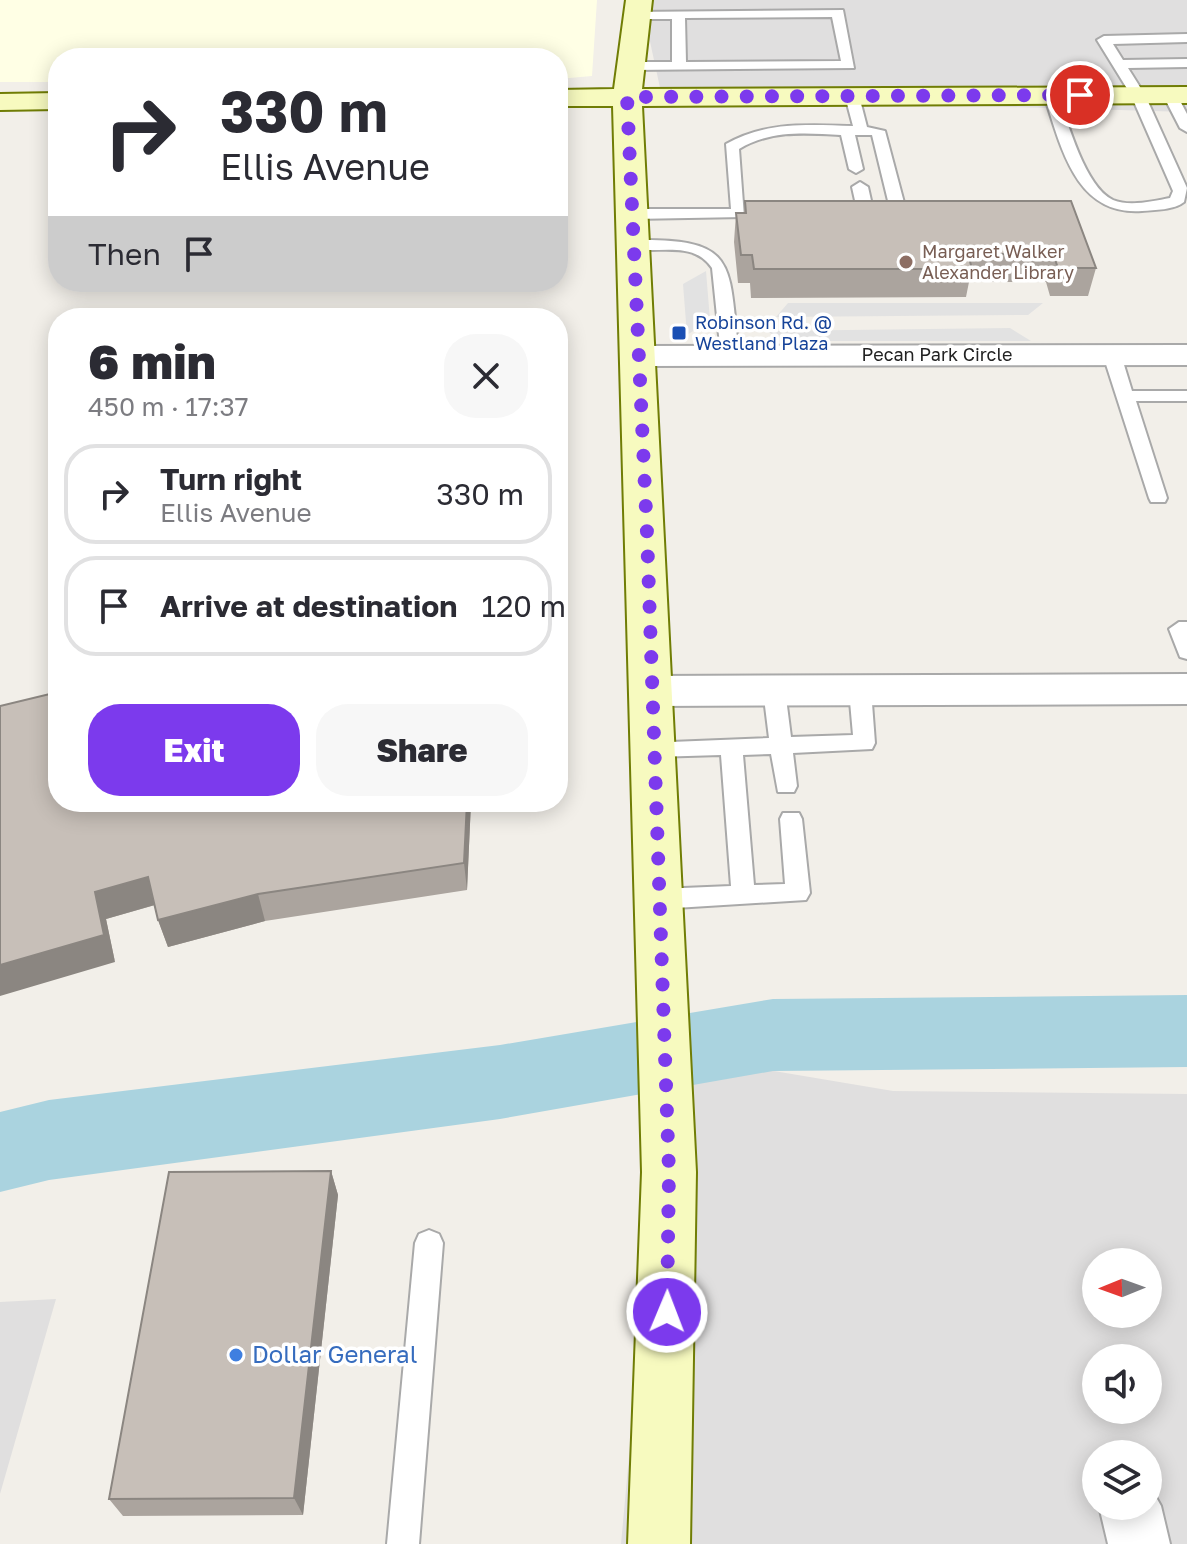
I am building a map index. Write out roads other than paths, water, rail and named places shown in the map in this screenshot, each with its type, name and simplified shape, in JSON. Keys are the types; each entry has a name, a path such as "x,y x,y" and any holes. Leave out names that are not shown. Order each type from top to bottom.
{"main road":[{"path":"638,8 629,82 669,1172 659,1544"},
{"path":"568,96 629,82 852,96 1179,95"},
{"path":"0,102 48,101"}],"street":[{"name":"Pecan Park Circle","path":"639,356 1187,355"},
{"path":"652,691 1187,689"},
{"path":"1133,1520 1139,1544"}],"lane":[{"path":"629,82 679,66 849,65 838,13 678,15 638,8"},
{"path":"678,15 679,66"},
{"path":"1051,95 1068,143 1092,187 1106,202 1128,206 1176,202 1181,191 1138,95 1104,40 1187,38"},
{"path":"1119,64 1187,63"},
{"path":"1179,95 1187,128"},
{"path":"852,96 856,169"},
{"path":"634,230 747,214 731,147 745,137 766,131 878,131 899,214 858,214 860,187"},
{"path":"634,230 714,257 720,268 730,355"},
{"path":"1112,355 1158,498"},
{"path":"1124,396 1187,396"},
{"path":"1187,629 1179,629 1187,652"},
{"path":"774,690 786,786"},
{"path":"654,749 864,743 860,690"},
{"path":"731,747 743,896"},
{"path":"659,899 798,893 791,819"},
{"path":"403,1544 429,1243"}],"waterway":[{"path":"0,1152 49,1140 500,1082 773,1035 1187,1031"}],"place":[{"name":"Margaret Walker Alexander Library","path":"906,262"},
{"name":"Robinson Rd. @ Westland Plaza","path":"679,333"},
{"name":"Dollar General","path":"236,1355"}]}
